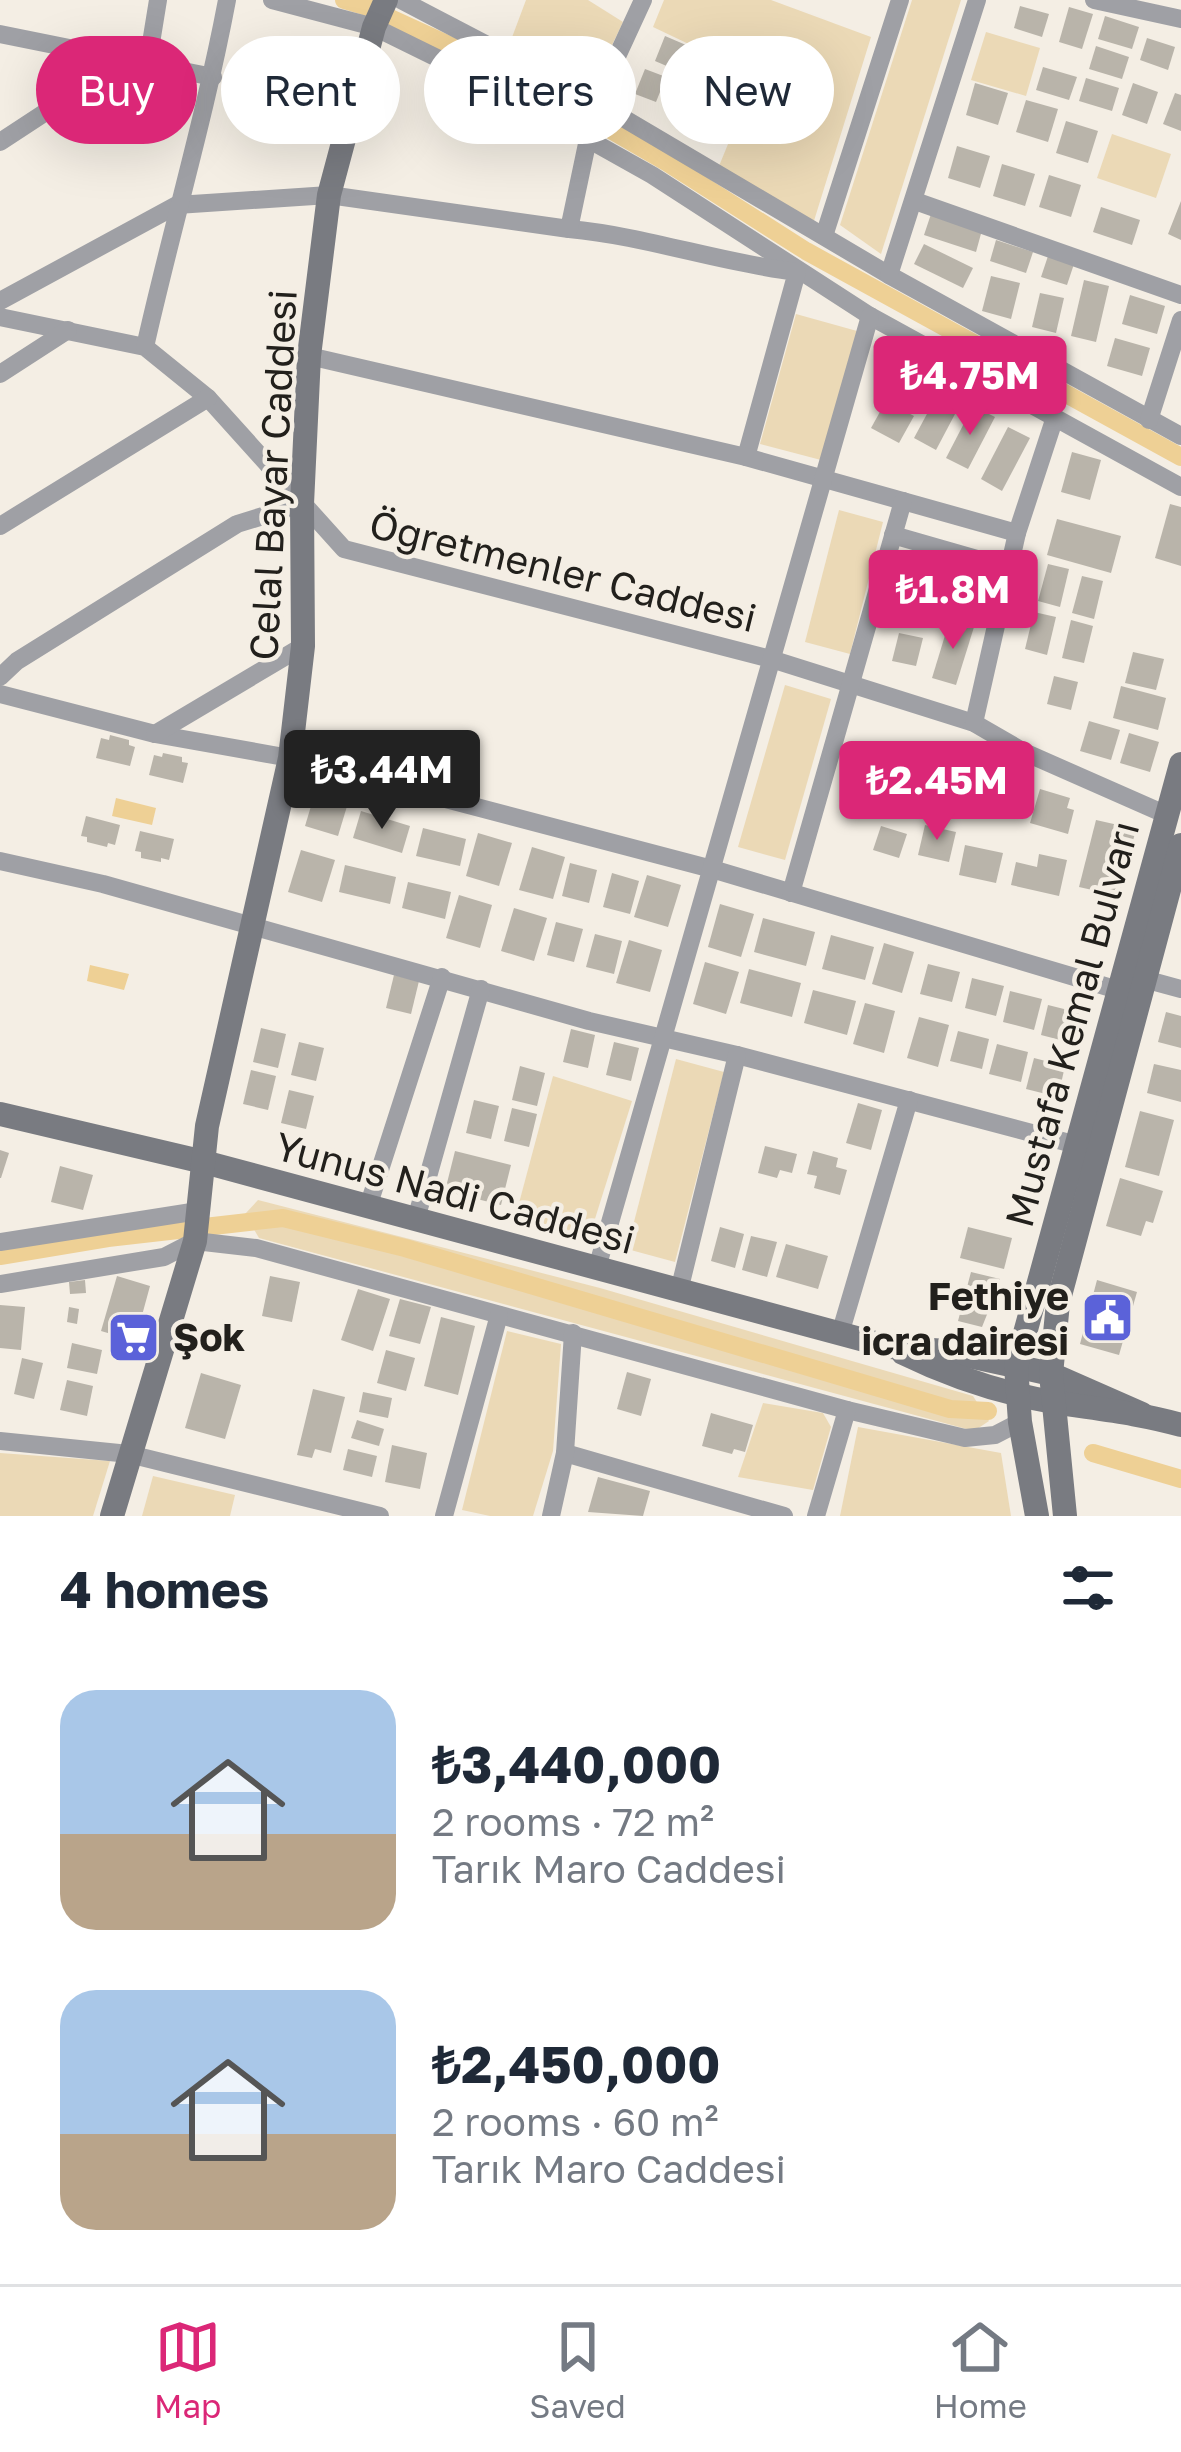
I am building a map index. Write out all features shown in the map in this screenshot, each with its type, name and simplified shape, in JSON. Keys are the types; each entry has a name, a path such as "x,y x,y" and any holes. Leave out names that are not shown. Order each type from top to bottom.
{"main road":[{"name":"Celal Bayar Caddesi","path":"112,1516 195,1240 207,1126 290,758 303,646 302,504 309,356 329,195 374,27 386,0"},
{"name":"Mustafa Kemal Bulvarı","path":"1037,1516 1020,1422 1016,1366 1181,764"},
{"name":"Mustafa Kemal Bulvarı","path":"1065,1516 1051,1374 1058,1303 1181,845"},
{"name":"Yunus Nadi Caddesi","path":"0,1114 204,1162 890,1347 946,1351 1051,1374 1142,1414 1181,1425"},
{"name":"Yunus Nadi Caddesi","path":"890,1347 940,1371 1017,1395 1142,1414"}],"street":[{"path":"152,36 158,0"},
{"path":"145,347 212,77 226,0"},
{"path":"272,0 374,27 424,53"},
{"path":"401,0 470,36"},
{"path":"626,36 643,0"},
{"path":"824,236 900,0"},
{"path":"890,275 977,0"},
{"path":"1094,0 1181,20"},
{"path":"0,34 36,41"},
{"path":"197,74 212,77"},
{"path":"0,142 36,119"},
{"path":"636,126 890,275 1181,436"},
{"path":"569,229 587,144"},
{"path":"597,144 871,316 1181,487"},
{"path":"0,301 177,205 329,195 603,232 797,272"},
{"path":"915,201 1181,295"},
{"path":"746,457 797,272"},
{"path":"597,1268 871,316"},
{"name":"Öğretmenler Caddesi","path":"0,317 145,347 208,398 344,549 849,682 974,723 1024,752 1167,815"},
{"path":"1149,420 1181,320"},
{"path":"0,374 68,330"},
{"path":"309,356 746,457 1017,533"},
{"path":"0,526 208,398"},
{"path":"974,723 1017,533 1055,417"},
{"path":"791,893 903,501"},
{"path":"0,677 17,661 237,524 302,504"},
{"path":"892,535 1008,568"},
{"path":"155,734 303,646"},
{"path":"0,694 155,734 290,758 712,869 1118,990"},
{"path":"0,861 103,884 661,1039 1077,1145"},
{"path":"368,1207 442,976"},
{"path":"1144,979 1181,988"},
{"path":"416,1219 481,988"},
{"path":"679,1291 736,1055"},
{"path":"840,1334 909,1100"},
{"path":"0,1242 198,1212"},
{"path":"0,1284 164,1257 195,1240 256,1248 965,1438 995,1435 1020,1422"},
{"path":"444,1516 499,1315"},
{"path":"551,1516 565,1453 573,1334"},
{"path":"816,1516 847,1410"},
{"path":"0,1441 129,1454 380,1516"},
{"path":"565,1453 784,1516"}],"shaded area":[{"path":"526,0 588,0 623,22 616,36 512,36"},
{"path":"664,0 771,0 871,37 813,224 719,166 728,144 834,144 834,36 672,36 653,27"},
{"path":"912,0 961,0 881,254 840,225"},
{"path":"986,32 1040,48 1026,96 971,80"},
{"path":"1112,134 1171,154 1156,198 1097,178"},
{"path":"796,314 857,331 821,460 760,444"},
{"path":"839,510 883,522 850,654 805,642"},
{"path":"785,685 831,699 785,860 738,847"},
{"path":"116,798 156,808 152,825 112,816"},
{"path":"90,965 129,974 124,990 87,981"},
{"path":"676,1059 724,1072 675,1262 627,1249"},
{"path":"553,1076 632,1101 588,1241 515,1218"},
{"path":"258,1200 600,1288 973,1396 989,1421 974,1431 259,1238 245,1214"},
{"path":"507,1331 561,1344 553,1451 533,1516 490,1516 462,1510"},
{"path":"763,1403 823,1413 831,1427 813,1490 738,1477"},
{"path":"858,1427 1001,1453 1011,1516 840,1516"},
{"path":"0,1453 110,1461 93,1516 0,1516"},
{"path":"153,1476 235,1495 230,1516 142,1516"}],"building":[{"path":"1020,6 1049,14 1042,37 1014,28"},
{"path":"1069,7 1093,14 1082,49 1059,42"},
{"path":"1105,16 1139,27 1132,49 1098,39"},
{"path":"1147,38 1175,47 1168,70 1140,60"},
{"path":"1096,46 1129,57 1122,79 1089,69"},
{"path":"1043,67 1077,77 1069,100 1036,90"},
{"path":"645,69 660,75 656,102 636,92"},
{"path":"1086,78 1119,88 1112,111 1079,101"},
{"path":"975,83 1008,93 998,125 966,115"},
{"path":"1133,83 1158,92 1147,124 1122,115"},
{"path":"1175,93 1181,95 1181,131 1163,124"},
{"path":"1026,100 1058,109 1048,142 1016,132"},
{"path":"1066,121 1098,131 1088,163 1056,153"},
{"path":"957,146 990,156 980,188 948,178"},
{"path":"1002,164 1035,174 1025,206 993,196"},
{"path":"1049,175 1081,185 1071,217 1039,207"},
{"path":"1181,201 1181,240 1168,234"},
{"path":"1101,207 1140,220 1132,245 1093,232"},
{"path":"931,214 982,230 976,252 924,235"},
{"path":"996,240 1033,252 1026,273 990,261"},
{"path":"924,244 973,268 963,288 914,264"},
{"path":"1048,256 1074,264 1067,285 1041,277"},
{"path":"991,276 1020,283 1011,319 982,311"},
{"path":"1084,280 1109,286 1096,342 1071,336"},
{"path":"1040,293 1064,298 1056,333 1032,327"},
{"path":"1130,295 1165,306 1157,334 1122,324"},
{"path":"1115,338 1150,348 1142,376 1107,366"},
{"path":"902,363 930,378 915,406 887,391"},
{"path":"942,386 964,397 936,450 914,438"},
{"path":"886,401 914,416 899,443 871,428"},
{"path":"973,406 995,417 968,469 946,458"},
{"path":"1008,427 1030,438 1002,491 981,479"},
{"path":"1072,452 1101,460 1090,500 1061,492"},
{"path":"1170,504 1181,507 1181,566 1155,558"},
{"path":"1057,519 1121,536 1111,573 1047,555"},
{"path":"1048,564 1069,569 1060,607 1038,601"},
{"path":"1082,576 1103,581 1094,619 1072,613"},
{"path":"910,578 941,586 934,616 903,609"},
{"path":"1034,612 1056,617 1047,655 1025,649"},
{"path":"950,619 974,627 956,685 932,678"},
{"path":"1071,620 1093,626 1084,663 1062,658"},
{"path":"899,633 923,638 916,666 892,661"},
{"path":"1133,652 1164,659 1156,690 1125,683"},
{"path":"1054,676 1078,682 1071,710 1047,704"},
{"path":"1121,686 1166,698 1158,730 1113,718"},
{"path":"1089,721 1120,730 1111,760 1080,751"},
{"path":"1129,733 1159,742 1150,772 1120,763"},
{"path":"110,735 129,740 135,747 130,766 96,758 101,738 109,740"},
{"path":"163,753 188,763 183,783 149,775 154,755 162,757"},
{"path":"941,759 976,768 967,804 931,795"},
{"path":"318,783 351,793 338,836 305,826"},
{"path":"1040,789 1070,798 1067,808 1074,810 1068,834 1030,823"},
{"path":"361,811 410,826 402,853 353,838"},
{"path":"86,816 120,825 115,845 87,842 81,836"},
{"path":"1096,820 1136,829 1119,896 1079,887"},
{"path":"925,825 956,832 949,862 918,855"},
{"path":"881,826 907,834 899,858 873,850"},
{"path":"423,828 466,839 460,866 416,856"},
{"path":"140,831 174,839 169,860 141,858 141,852 135,851"},
{"path":"478,833 512,843 499,886 466,876"},
{"path":"965,845 1003,853 996,883 959,875"},
{"path":"532,847 565,857 553,899 519,890"},
{"path":"301,850 335,860 322,902 288,892"},
{"path":"1039,854 1067,860 1059,896 1011,885 1016,862 1037,867"},
{"path":"570,863 597,870 589,903 562,896"},
{"path":"345,865 396,877 390,904 339,892"},
{"path":"612,873 639,881 630,914 603,907"},
{"path":"647,875 681,885 668,927 634,917"},
{"path":"408,882 451,892 445,919 402,908"},
{"path":"459,895 492,905 480,948 446,938"},
{"path":"720,904 754,914 741,957 708,947"},
{"path":"514,908 547,918 534,961 501,951"},
{"path":"763,918 815,932 806,966 754,952"},
{"path":"556,922 583,929 574,962 547,955"},
{"path":"595,934 622,941 614,974 586,967"},
{"path":"831,935 874,947 865,980 822,969"},
{"path":"629,940 662,950 650,992 616,983"},
{"path":"884,943 914,952 902,993 872,984"},
{"path":"705,962 739,972 726,1014 693,1004"},
{"path":"928,964 960,972 952,1002 920,994"},
{"path":"749,969 801,983 792,1017 740,1003"},
{"path":"394,975 419,981 411,1014 386,1008"},
{"path":"972,978 1004,986 996,1016 965,1008"},
{"path":"813,990 856,1001 847,1035 804,1023"},
{"path":"1010,991 1042,999 1034,1030 1003,1022"},
{"path":"865,1003 895,1011 884,1053 853,1044"},
{"path":"1048,1005 1080,1013 1072,1043 1041,1035"},
{"path":"1166,1012 1181,1016 1181,1048 1158,1042"},
{"path":"919,1017 949,1025 938,1067 907,1058"},
{"path":"261,1028 286,1034 278,1068 253,1062"},
{"path":"571,1029 595,1035 588,1068 563,1062"},
{"path":"958,1031 989,1039 982,1069 950,1061"},
{"path":"299,1042 324,1048 316,1081 291,1075"},
{"path":"614,1042 639,1048 631,1081 606,1075"},
{"path":"997,1044 1028,1052 1021,1082 989,1074"},
{"path":"1034,1058 1065,1066 1058,1097 1026,1089"},
{"path":"1154,1064 1181,1070 1181,1102 1147,1093"},
{"path":"520,1066 545,1073 537,1106 512,1100"},
{"path":"251,1070 276,1076 268,1110 243,1104"},
{"path":"289,1090 314,1096 306,1129 281,1123"},
{"path":"474,1100 499,1106 491,1139 466,1133"},
{"path":"858,1103 882,1110 871,1150 846,1143"},
{"path":"512,1108 537,1114 529,1147 504,1141"},
{"path":"1140,1111 1174,1120 1159,1176 1125,1167"},
{"path":"765,1146 797,1154 792,1173 780,1170 777,1178 758,1173"},
{"path":"0,1150 9,1153 1,1178 0,1178"},
{"path":"455,1151 511,1165 501,1205 445,1191"},
{"path":"813,1151 838,1158 836,1167 847,1170 840,1195 814,1188 817,1176 807,1174"},
{"path":"60,1166 93,1175 83,1210 51,1202"},
{"path":"1120,1178 1163,1191 1153,1223 1146,1221 1141,1236 1106,1226"},
{"path":"720,1227 744,1234 735,1268 711,1261"},
{"path":"968,1227 1012,1238 1004,1269 960,1258"},
{"path":"751,1236 777,1242 767,1277 742,1270"},
{"path":"786,1244 828,1256 818,1289 776,1277"},
{"path":"971,1272 1000,1279 982,1327 958,1321"},
{"path":"117,1276 150,1286 135,1341 101,1331"},
{"path":"270,1276 300,1282 292,1322 262,1316"},
{"path":"85,1280 86,1293 70,1294 69,1282"},
{"name":"Fethiye icra dairesi","path":"1097,1280 1137,1292 1119,1355 1080,1344"},
{"path":"358,1289 390,1299 373,1351 341,1340"},
{"path":"400,1299 431,1307 420,1344 389,1336"},
{"path":"0,1305 25,1307 21,1350 0,1348"},
{"path":"69,1307 79,1309 77,1324 67,1322"},
{"path":"441,1317 475,1326 458,1395 424,1386"},
{"path":"72,1343 102,1350 97,1374 67,1368"},
{"path":"386,1350 415,1358 406,1391 377,1383"},
{"path":"22,1358 43,1363 34,1399 14,1394"},
{"path":"627,1372 651,1379 641,1416 617,1409"},
{"path":"201,1373 241,1385 225,1439 185,1428"},
{"path":"67,1380 93,1386 87,1416 60,1410"},
{"path":"313,1389 345,1397 331,1453 315,1449 312,1458 297,1455"},
{"path":"363,1392 392,1398 388,1418 359,1412"},
{"path":"711,1413 753,1425 745,1452 734,1449 732,1454 702,1446"},
{"path":"357,1420 384,1429 379,1446 351,1438"},
{"path":"392,1445 427,1453 420,1489 385,1482"},
{"path":"348,1449 377,1456 372,1477 343,1470"},
{"path":"598,1477 650,1491 643,1516 588,1512"}],"waterway":[{"path":"344,0 519,77 806,251 1181,457"},
{"path":"0,1256 283,1218 405,1248 950,1409 988,1411"},
{"path":"1093,1453 1181,1479"}],"place":[{"name":"Fethiye icra dairesi","path":"1108,1318"},
{"name":"Şok","path":"134,1337"}]}
